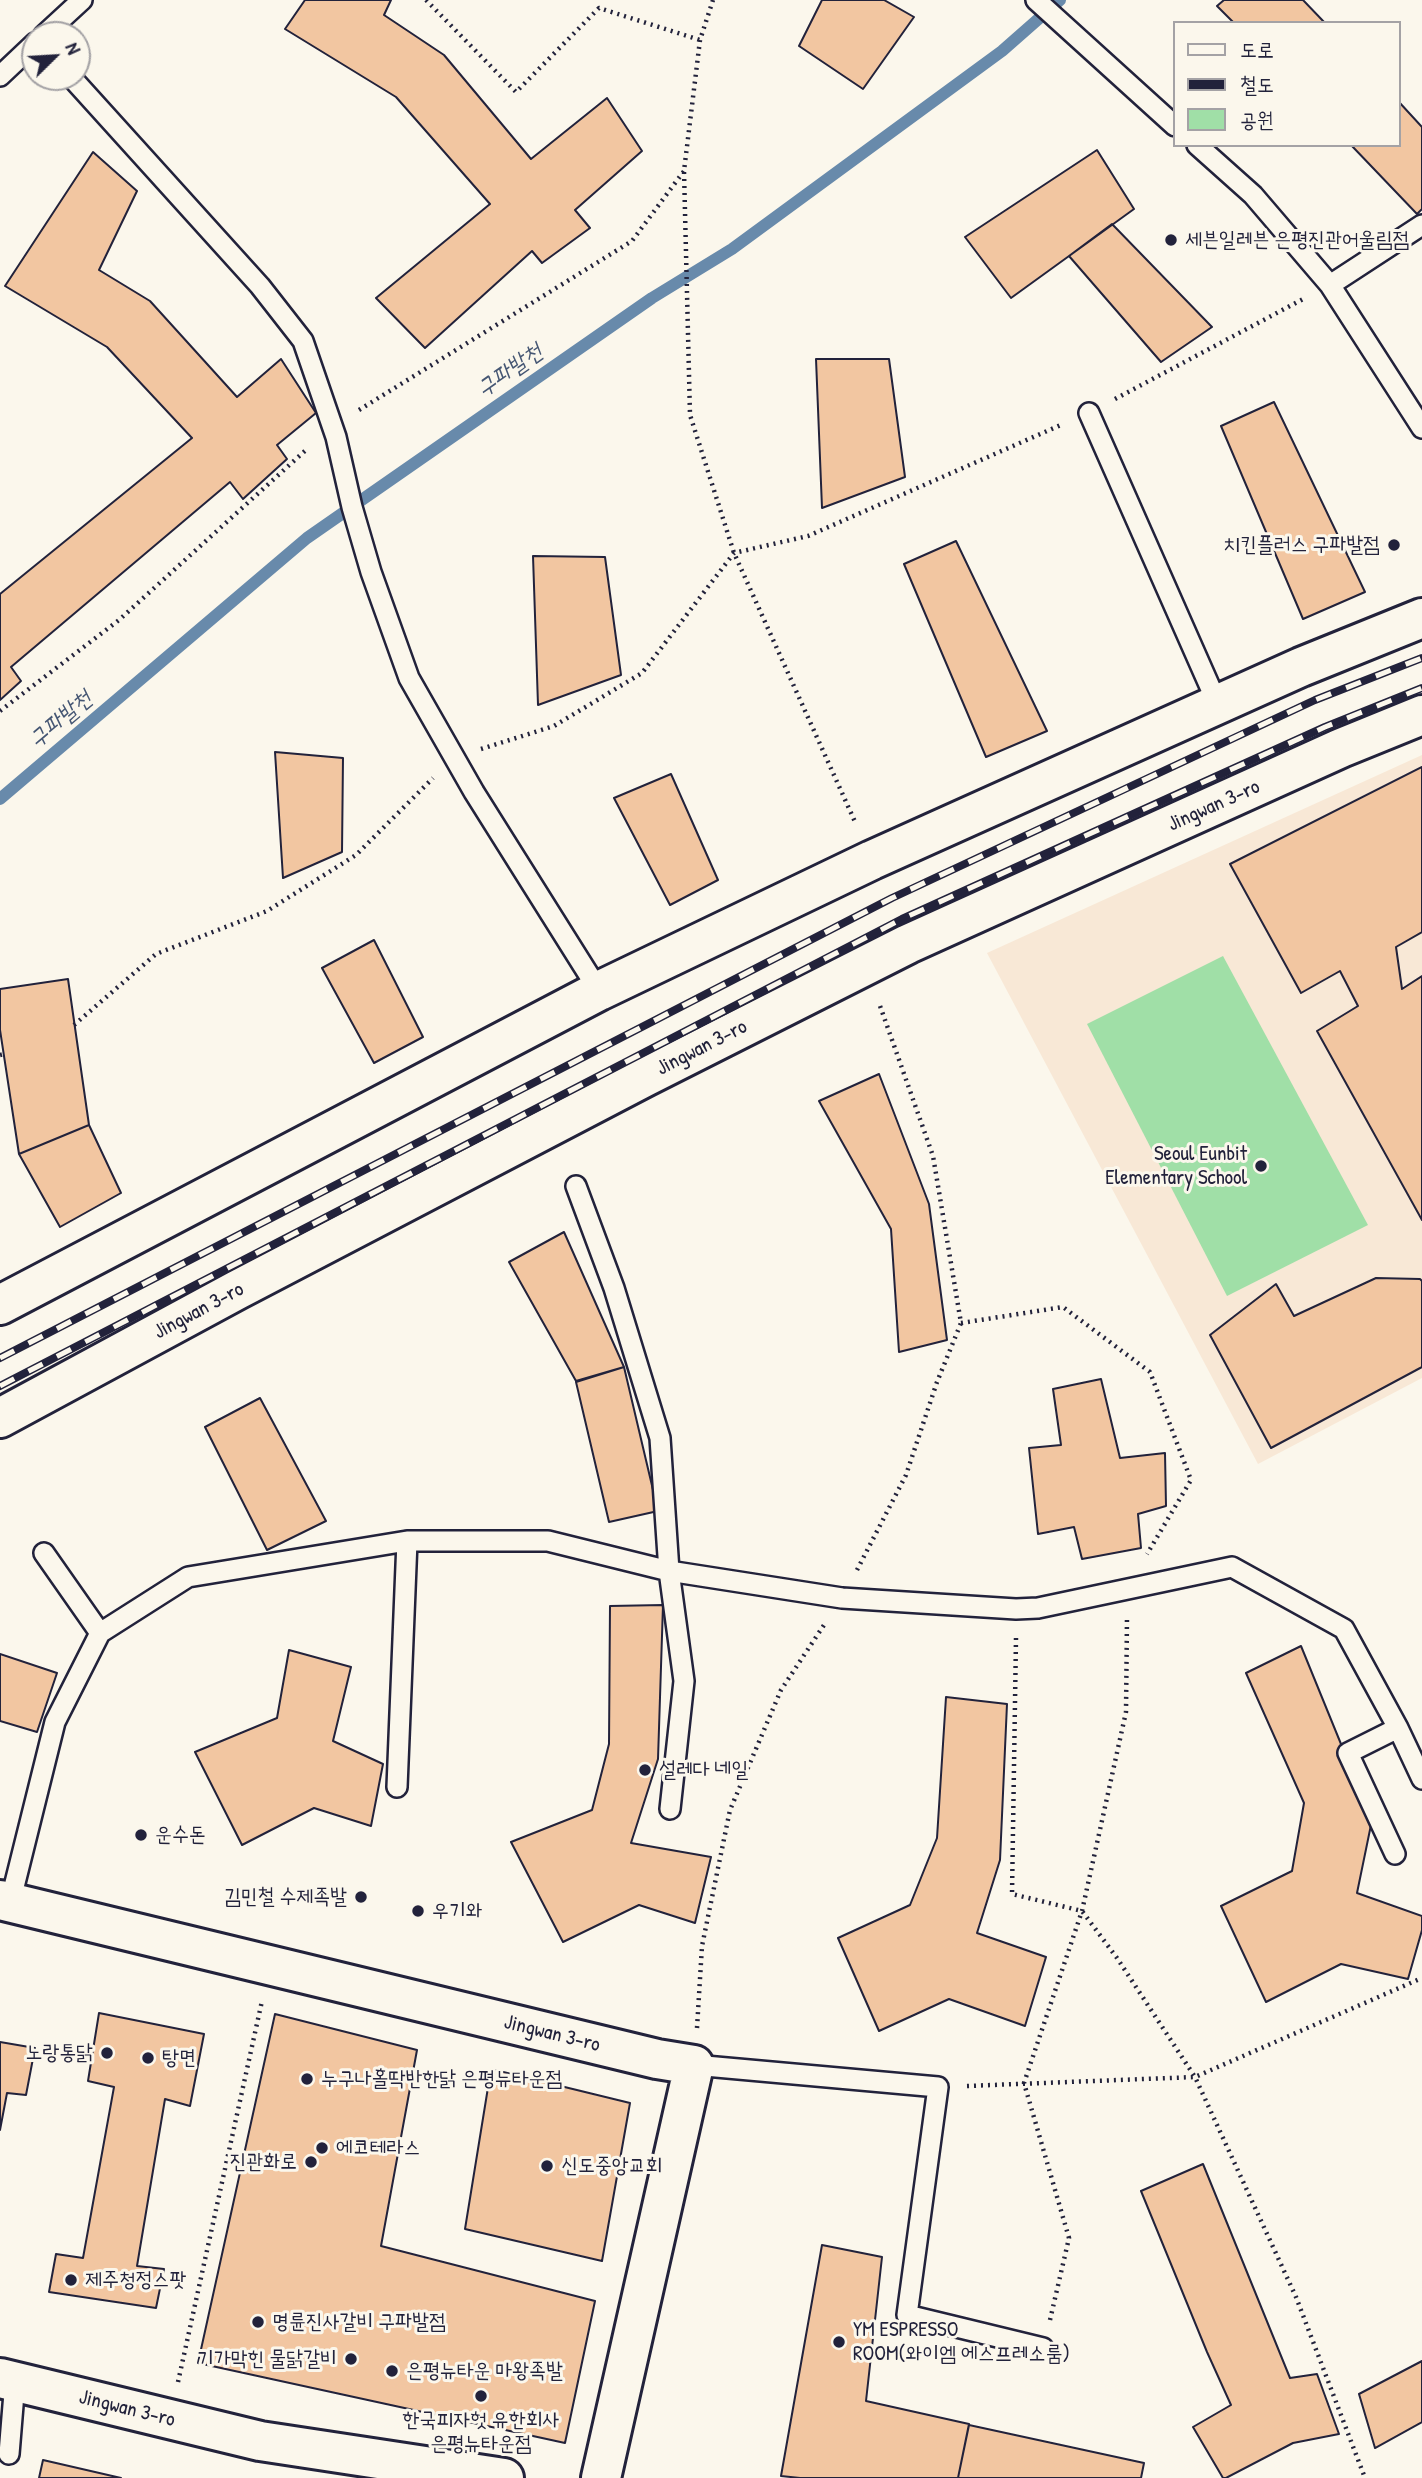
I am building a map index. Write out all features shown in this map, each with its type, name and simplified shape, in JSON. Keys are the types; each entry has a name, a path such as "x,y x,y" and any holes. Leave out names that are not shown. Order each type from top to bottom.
{"street":[{"path":"0,1306 599,991 872,860 1301,667 1422,618"},
{"name":"Jingwan 3-ro","path":"0,1418 571,1116 908,944 1340,748 1422,715"},
{"name":"Jingwan 3-ro","path":"5,1902 657,2059 695,2051"},
{"path":"601,2478 695,2051"},
{"name":"Jingwan 3-ro","path":"8,2379 260,2441 504,2478"}],"lane":[{"path":"59,21 82,0"},
{"path":"1036,0 1174,125"},
{"path":"0,76 21,56"},
{"path":"84,91 260,286 303,341 336,437 371,572 409,678 454,757 599,991"},
{"path":"1199,147 1253,195 1330,285 1422,428"},
{"path":"1330,285 1422,225"},
{"path":"1089,413 1218,705"},
{"path":"576,1186 614,1288 660,1438 669,1571 684,1681 670,1809"},
{"path":"397,1787 407,1541"},
{"path":"5,1902 55,1722 100,1633 188,1577 407,1541 548,1541 669,1571 842,1598 1016,1609 1038,1608 1232,1567 1343,1629 1398,1728 1422,1779"},
{"path":"44,1553 100,1633"},
{"path":"1395,1854 1348,1753 1398,1728"},
{"path":"695,2051 938,2087 907,2315 1043,2348"},
{"path":"8,2379 9,2454"}],"path":[{"path":"426,0 516,92 598,8 700,40"},
{"path":"713,0 700,40 684,171 690,415 734,553 859,830"},
{"path":"74,1025 156,954 267,911 356,856 454,757 554,726 642,673 734,553 807,536 1089,413 1330,285"},
{"path":"695,2051 702,1946 730,1810 781,1690 842,1598 906,1475 937,1382 961,1324 933,1156 878,1000"},
{"path":"961,1324 1063,1307 1150,1372 1191,1480 1127,1588 1126,1712 1082,1911 1024,2083 1069,2238 1043,2348"},
{"path":"1016,1609 1012,1894 1082,1911 1117,1958 1195,2077 1296,2297 1365,2478"},
{"path":"938,2087 1195,2077 1422,1978"},
{"path":"177,2383 263,1993"}],"shaded area":[{"name":"Seoul Eunbit Elementary School","path":"1422,755 1422,1378 1258,1464 987,953"}],"green space":[{"path":"1223,956 1368,1225 1227,1296 1087,1024"}],"building":[{"path":"305,0 391,0 384,15 444,55 531,159 607,98 642,151 575,210 590,228 542,263 532,251 425,348 376,298 490,204 396,97 285,29"},
{"path":"822,0 884,0 914,17 863,89 799,46"},
{"path":"1224,0 1303,0 1323,21 1232,21 1217,6"},
{"path":"1401,104 1422,127 1422,209 1417,214 1353,147 1401,147"},
{"path":"1097,150 1134,209 1011,298 965,237"},
{"path":"93,152 137,191 99,270 150,301 237,397 281,359 316,413 277,445 287,459 243,499 230,482 11,667 21,681 0,700 0,594 192,438 107,347 5,286"},
{"path":"1112,224 1212,327 1161,362 1069,256"},
{"path":"816,359 889,359 905,477 822,508"},
{"path":"1274,402 1365,592 1303,619 1221,426"},
{"path":"956,541 1047,731 986,757 904,564"},
{"path":"533,556 605,557 621,675 538,705"},
{"path":"275,752 343,758 342,852 283,878"},
{"path":"1422,767 1422,932 1396,947 1402,989 1422,976 1422,1220 1317,1031 1358,1006 1340,971 1301,993 1230,864"},
{"path":"671,774 718,880 670,905 614,798"},
{"path":"374,940 423,1037 374,1063 322,968"},
{"path":"68,979 89,1125 19,1154 0,1030 0,989"},
{"path":"879,1074 929,1204 947,1340 899,1352 891,1229 819,1101"},
{"path":"89,1125 121,1193 60,1227 19,1154"},
{"path":"564,1232 624,1367 576,1381 509,1262"},
{"path":"1376,1278 1422,1281 1422,1367 1271,1448 1210,1335 1276,1284 1294,1316"},
{"path":"624,1367 658,1511 609,1522 576,1382"},
{"path":"1101,1379 1120,1458 1165,1453 1166,1506 1138,1514 1141,1548 1082,1559 1074,1527 1038,1534 1029,1448 1061,1445 1053,1389"},
{"path":"260,1398 326,1521 267,1550 205,1427"},
{"path":"663,1605 658,1759 631,1843 711,1857 695,1923 639,1905 563,1942 511,1842 592,1810 609,1744 610,1606"},
{"path":"1301,1646 1372,1820 1357,1893 1422,1916 1422,1930 1408,1979 1341,1964 1266,2002 1221,1906 1292,1871 1304,1803 1246,1673"},
{"path":"289,1650 351,1667 333,1741 383,1764 371,1826 314,1808 242,1845 195,1752 277,1718"},
{"path":"0,1654 57,1673 37,1732 0,1721"},
{"path":"946,1697 1007,1704 1000,1860 977,1933 1046,1957 1025,2026 949,1999 879,2031 838,1938 910,1905 937,1838"},
{"path":"99,2013 204,2034 190,2106 165,2099 137,2266 164,2269 156,2308 49,2292 56,2254 83,2258 114,2087 88,2081"},
{"name":"에코테라스","path":"275,2014 417,2050 381,2246 595,2301 565,2443 198,2363"},
{"path":"0,2042 35,2048 26,2095 7,2093 0,2130"},
{"name":"신도중앙교회","path":"491,2069 630,2103 602,2261 465,2229"},
{"path":"1203,2164 1290,2378 1317,2374 1339,2434 1293,2443 1226,2478 1223,2478 1193,2427 1231,2405 1141,2191"},
{"path":"822,2245 882,2257 866,2401 969,2424 958,2478 781,2476"},
{"path":"1422,2361 1422,2422 1375,2448 1359,2394"},
{"path":"969,2425 1144,2463 1141,2478 958,2478"},
{"path":"43,2460 121,2478 39,2478"}],"waterway":[{"name":"구파발천","path":"0,799 307,538 652,298 732,249 1002,51 1060,0"}],"railway":[{"path":"0,1358 892,898 1315,700 1422,658"},
{"path":"0,1386 902,919 1325,727 1422,688"}],"place":[{"name":"세븐일레븐 은평진관어울림점","path":"1171,240"},
{"name":"치킨플러스 구파발점","path":"1394,545"},
{"name":"Seoul Eunbit Elementary School","path":"1261,1166"},
{"name":"설레다 네일","path":"645,1770"},
{"name":"운수돈","path":"141,1835"},
{"name":"김민철 수제족발","path":"361,1897"},
{"name":"우기와","path":"418,1911"},
{"name":"노랑통닭","path":"107,2053"},
{"name":"탕면","path":"148,2058"},
{"name":"누구나홀딱반한닭 은평뉴타운점","path":"307,2079"},
{"name":"에코테라스","path":"322,2148"},
{"name":"진관화로","path":"311,2162"},
{"name":"신도중앙교회","path":"547,2166"},
{"name":"제주청정스팟","path":"71,2280"},
{"name":"명륜진사갈비 구파발점","path":"258,2322"},
{"name":"YM ESPRESSO ROOM(와이엠 에스프레소룸)","path":"839,2342"},
{"name":"기가막힌 물닭갈비","path":"351,2359"},
{"name":"은평뉴타운 마왕족발","path":"392,2371"},
{"name":"한국피자헛 유한회사 은평뉴타운점","path":"481,2396"}]}
